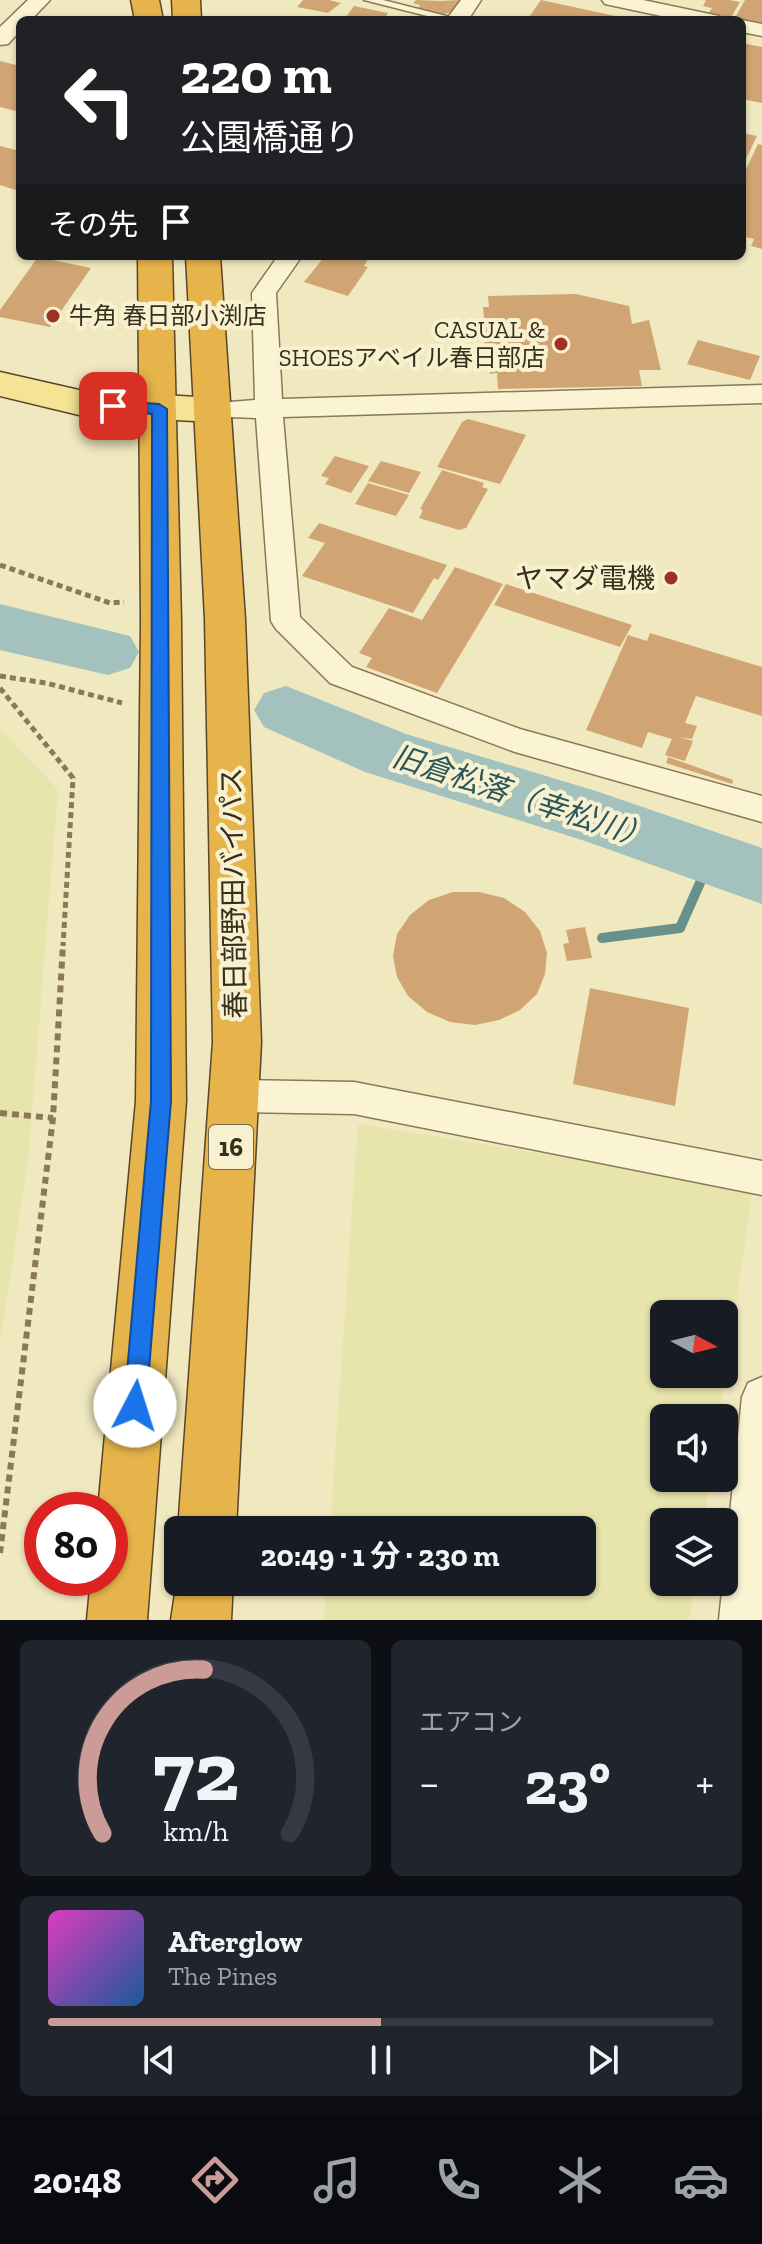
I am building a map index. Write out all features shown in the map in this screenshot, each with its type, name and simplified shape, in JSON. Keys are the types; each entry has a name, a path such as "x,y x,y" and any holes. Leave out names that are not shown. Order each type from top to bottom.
{"highway":[{"path":"117,1620 161,1101 162,713 155,260"},
{"name":"春日部野田バイパス","path":"203,260 214,410 229,735 237,1042 208,1516"},
{"path":"201,1620 203,1596"}],"main road":[{"path":"0,384 43,398 159,409 214,410"}],"street":[{"path":"24,16 40,0"},
{"path":"612,0 692,16"},
{"path":"0,39 16,23"},
{"path":"287,260 264,293 269,408 286,621 341,675 515,740 762,809"},
{"path":"214,410 762,394"},
{"path":"234,1096 354,1098 762,1178"},
{"path":"741,1620 762,1397"}],"lane":[{"path":"369,0 439,16"}],"path":[{"path":"0,565 110,603 161,598"},
{"path":"0,676 46,683 162,713"},
{"path":"0,688 73,778 53,1118 0,1553"},
{"path":"0,1113 53,1118"}],"shaded area":[{"path":"0,729 58,790 28,1160 0,1343"},
{"path":"358,1124 753,1188 736,1300 650,1300 650,1388 723,1388 721,1404 650,1404 650,1492 708,1492 706,1508 650,1508 650,1596 693,1596 689,1620 324,1620 325,1596 596,1596 596,1516 331,1516"}],"building":[{"path":"303,0 341,3 328,13 297,7"},
{"path":"416,0 461,0 452,12 444,14 418,8 420,5 413,3"},
{"path":"541,0 615,16 530,16"},
{"path":"706,0 740,2 732,16 708,14 712,8 703,6"},
{"path":"745,0 762,0 762,26 746,23 746,16 736,16"},
{"path":"354,6 388,13 386,16 347,16"},
{"path":"746,44 762,47 762,103 746,100"},
{"path":"0,61 16,65 16,111 0,107"},
{"path":"746,134 757,136 746,159"},
{"path":"758,144 762,145 762,249 751,246 754,239 746,237 746,170"},
{"path":"0,146 16,150 16,190 0,185"},
{"path":"36,260 91,268 50,327 0,317 0,310"},
{"path":"322,260 368,260 364,266 368,267 348,296 304,282"},
{"path":"576,294 629,306 632,324 649,320 661,370 639,370 642,386 498,389 497,373 490,374 482,330 485,329 483,307 489,307 488,296"},
{"path":"698,340 760,356 750,380 687,364"},
{"path":"468,419 526,435 500,484 437,467 462,422"},
{"path":"335,456 369,466 351,493 325,484 329,478 321,476"},
{"path":"381,461 421,472 409,493 368,481"},
{"path":"442,470 484,483 482,487 488,489 466,528 459,530 419,518 423,510 420,509"},
{"path":"368,483 409,495 396,516 355,504"},
{"path":"319,523 447,565 438,580 434,578 413,613 302,576 325,543 308,538"},
{"path":"455,567 503,584 437,693 366,667 372,658 359,653 389,608 422,620"},
{"path":"506,584 632,625 620,647 494,605"},
{"path":"650,633 762,667 762,716 696,696 685,723 697,726 692,739 679,737 693,741 685,761 665,755 672,739 648,732 642,748 586,730 628,635 647,641"},
{"path":"668,757 733,780 732,784 666,763"},
{"path":"453,892 479,892 504,898 525,912 540,931 547,953 545,974 537,994 520,1010 499,1020 475,1025 450,1022 427,1012 408,996 397,977 393,956 397,934 410,915 429,900"},
{"path":"585,927 592,958 567,961 563,944 569,943 566,930"},
{"path":"590,988 689,1008 675,1106 573,1084"}],"waterway":[{"name":"旧倉松落（幸松川）","path":"0,627 108,652"},
{"name":"旧倉松落（幸松川）","path":"286,710 388,754 596,818 762,876"},
{"path":"602,938 680,928 711,858"}],"place":[{"name":"牛角 春日部小渕店","path":"53,316"},
{"name":"CASUAL & SHOESアベイル春日部店","path":"561,344"},
{"name":"ヤマダ電機","path":"671,578"}],"route":[{"path":"113,406 159,409 161,1101 135,1406"}]}
